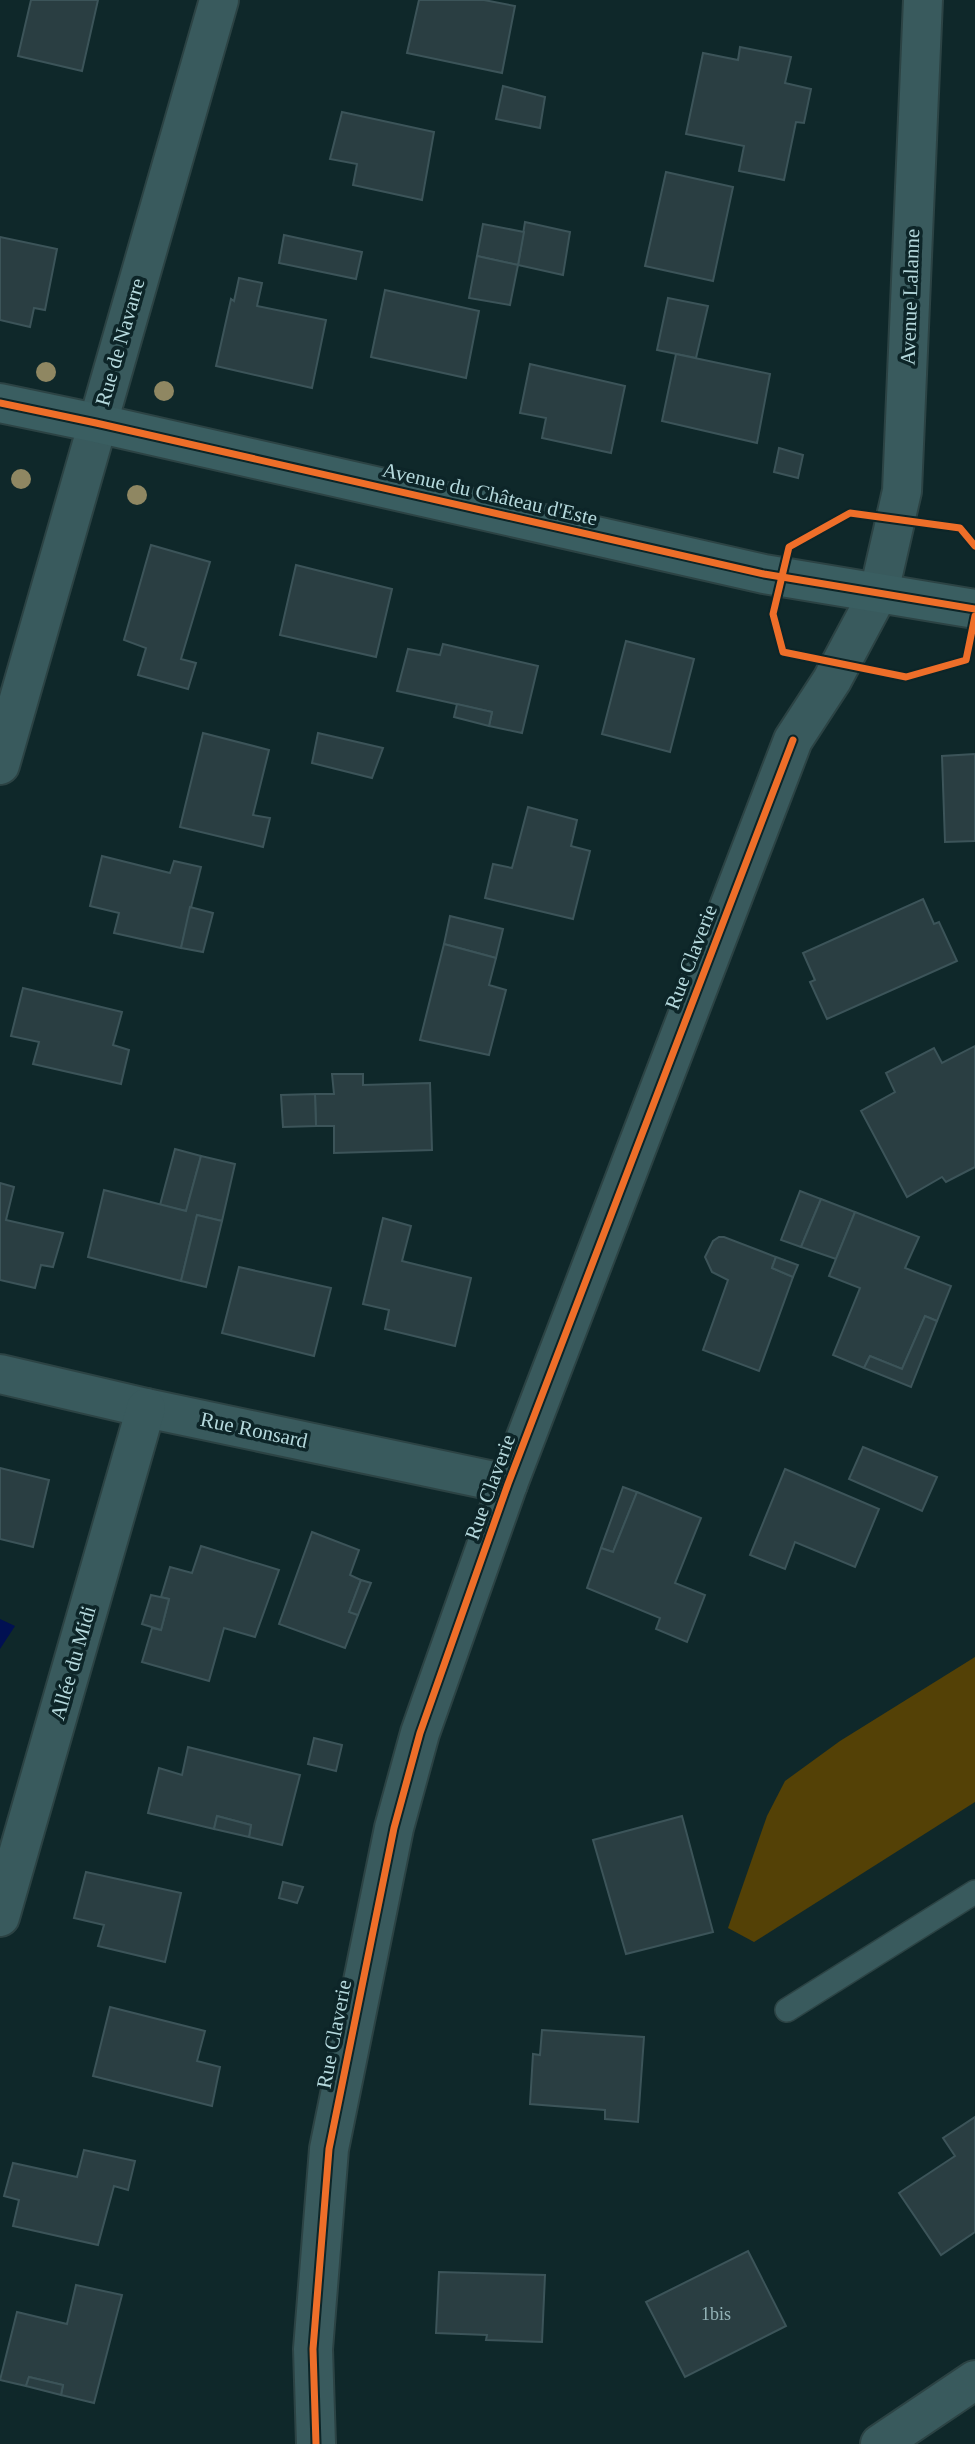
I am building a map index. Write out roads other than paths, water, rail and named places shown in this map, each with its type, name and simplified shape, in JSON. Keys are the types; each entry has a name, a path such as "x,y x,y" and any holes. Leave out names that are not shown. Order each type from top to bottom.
{"street":[{"name":"Rue de Navarre","path":"0,765 219,0"},
{"name":"Avenue Lalanne","path":"879,592 902,491 923,0"},
{"name":"Avenue du Château d'Este","path":"0,403 764,574 975,609"},
{"name":"Rue Claverie","path":"316,2444 313,2349 329,2149 400,1804 420,1733 509,1484 793,740 832,680 879,592"},
{"name":"Rue Ronsard","path":"0,1374 146,1408 509,1484"},
{"name":"Allée du Midi","path":"0,1917 146,1408"},
{"path":"880,2444 975,2381"}],"lane":[{"path":"787,2011 975,1892"}]}
